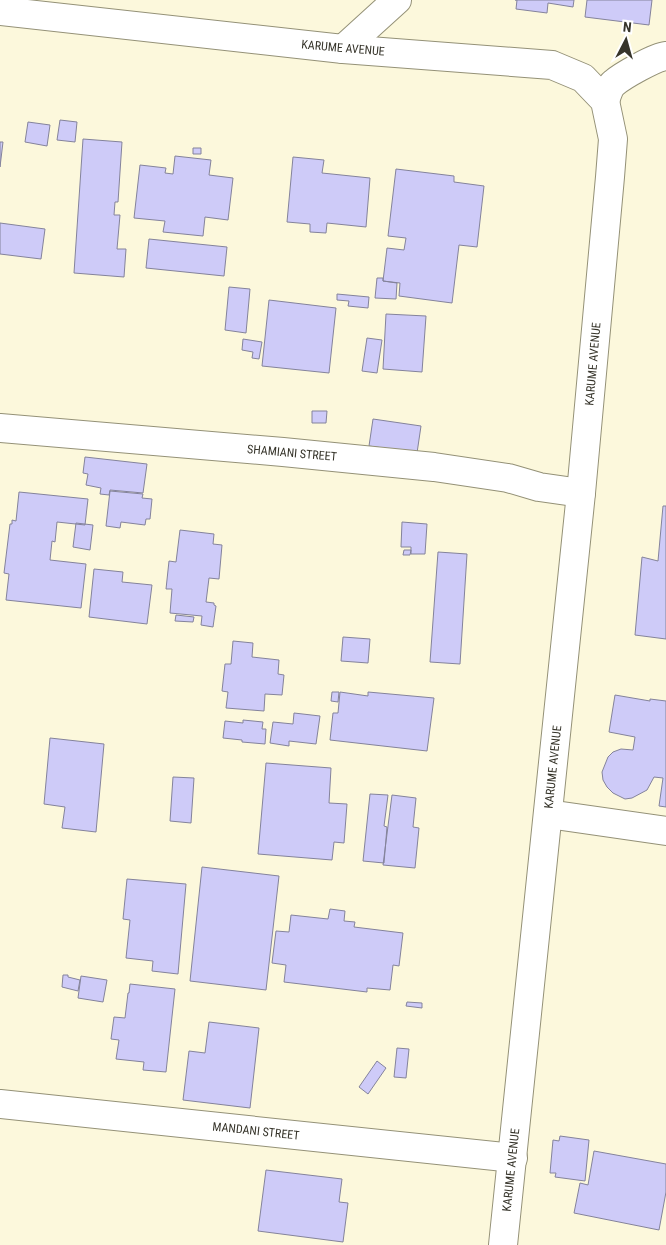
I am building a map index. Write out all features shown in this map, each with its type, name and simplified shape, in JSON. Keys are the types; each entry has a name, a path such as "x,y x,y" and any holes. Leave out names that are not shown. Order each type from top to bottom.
{"main road":[{"path":"343,49 398,0"},
{"name":"KARUME AVENUE","path":"0,11 343,49 552,65 583,78 605,101 613,139 581,493 503,1245"},
{"path":"605,101 612,84 661,56 666,56"},
{"name":"SHAMIANI STREET","path":"0,428 434,467 508,478 539,487 581,493"},
{"path":"548,814 666,831"},
{"name":"MANDANI STREET","path":"0,1104 513,1158"}],"building":[{"path":"517,0 574,0 573,7 548,3 547,13 516,9"},
{"path":"587,0 652,0 649,25 585,17"},
{"path":"60,120 77,122 75,142 57,140"},
{"path":"28,122 50,125 47,146 25,142"},
{"path":"83,139 122,142 118,202 115,202 114,215 120,215 117,249 126,249 124,277 74,273"},
{"path":"0,142 3,142 0,167"},
{"path":"193,148 201,148 201,154 193,154"},
{"path":"175,156 211,160 209,175 233,178 228,220 205,217 203,236 163,232 165,221 134,218 140,165 166,168 165,173 173,174"},
{"path":"293,157 324,160 322,173 370,178 366,227 327,223 326,233 310,232 310,224 287,222"},
{"path":"396,169 454,176 454,182 484,186 477,247 459,245 452,303 399,296 400,283 383,281 387,248 404,250 406,238 388,236"},
{"path":"0,223 45,229 41,259 0,254"},
{"path":"149,239 227,247 224,276 146,268"},
{"path":"377,278 397,283 396,299 375,298"},
{"path":"229,287 250,289 246,333 225,330"},
{"path":"337,294 369,297 368,308 348,306 349,301 337,300"},
{"path":"269,300 336,308 329,373 262,366"},
{"path":"386,314 426,316 422,372 383,369"},
{"path":"367,338 382,340 377,373 362,371"},
{"path":"243,339 262,342 259,359 252,358 253,352 242,350"},
{"path":"312,411 327,411 326,423 312,423"},
{"path":"373,419 421,426 417,453 369,446"},
{"path":"85,457 147,464 143,493 110,490 109,495 100,494 101,488 86,485 88,474 83,473"},
{"path":"110,491 143,494 142,498 152,499 150,519 146,519 145,525 121,522 120,528 106,526"},
{"path":"19,492 88,499 85,525 57,522 55,542 52,541 50,560 86,564 81,608 6,600 9,574 4,573 10,524 12,524 12,520 16,521"},
{"path":"663,506 666,506 666,639 635,635 642,557 658,561"},
{"path":"402,522 427,524 425,554 411,554 411,547 401,547"},
{"path":"76,523 93,525 90,550 73,547"},
{"path":"180,530 214,534 213,544 222,545 219,579 209,578 206,602 214,603 216,606 213,627 201,625 202,616 170,613 172,589 166,589 169,561 176,562"},
{"path":"404,550 411,550 410,555 403,555"},
{"path":"438,552 467,554 460,664 430,662"},
{"path":"94,569 123,572 122,582 152,585 147,624 89,617"},
{"path":"176,615 194,617 193,622 175,621"},
{"path":"343,637 370,639 368,663 341,661"},
{"path":"233,641 253,643 252,657 279,660 278,674 284,675 282,695 265,694 264,711 226,708 228,692 222,691 225,664 231,664"},
{"path":"332,692 339,692 338,702 331,701"},
{"path":"340,692 368,696 368,692 434,698 427,751 330,740 333,713 338,713"},
{"path":"615,695 650,701 650,699 666,701 666,807 659,806 663,778 654,777 647,790 632,798 625,799 613,793 603,780 602,772 608,757 613,752 621,749 633,750 635,737 609,732"},
{"path":"294,713 320,716 316,744 289,741 289,746 270,743 273,722 293,724"},
{"path":"243,720 263,722 262,729 266,729 265,744 223,738 225,721 243,723"},
{"path":"50,738 104,744 96,832 62,828 65,807 44,804"},
{"path":"266,763 331,768 329,803 347,804 344,843 334,842 332,860 258,854"},
{"path":"173,777 194,778 191,823 170,821"},
{"path":"370,794 388,795 384,826 387,827 384,863 363,861"},
{"path":"392,795 416,798 413,827 419,828 415,868 383,865"},
{"path":"202,867 279,876 266,990 190,981"},
{"path":"127,879 186,884 178,974 152,971 153,961 126,958 130,920 123,919"},
{"path":"330,909 345,911 344,921 355,922 354,927 403,933 399,966 393,965 390,990 367,988 367,992 284,982 286,965 272,963 276,931 289,932 291,915 328,919"},
{"path":"63,975 80,980 78,991 62,987"},
{"path":"81,976 107,980 103,1002 78,998"},
{"path":"130,984 175,989 166,1072 143,1070 144,1062 116,1059 119,1040 111,1039 114,1017 125,1018"},
{"path":"407,1002 422,1003 422,1008 406,1006"},
{"path":"209,1022 259,1028 250,1108 183,1100 189,1051 205,1053"},
{"path":"397,1048 409,1049 406,1078 394,1077"},
{"path":"377,1061 386,1068 368,1094 359,1087"},
{"path":"560,1136 589,1140 585,1181 555,1177 556,1173 550,1173 553,1140 559,1141"},
{"path":"594,1151 666,1164 666,1192 659,1230 574,1213 580,1183 588,1185"},
{"path":"266,1170 342,1179 339,1202 348,1203 343,1242 258,1231"}]}
